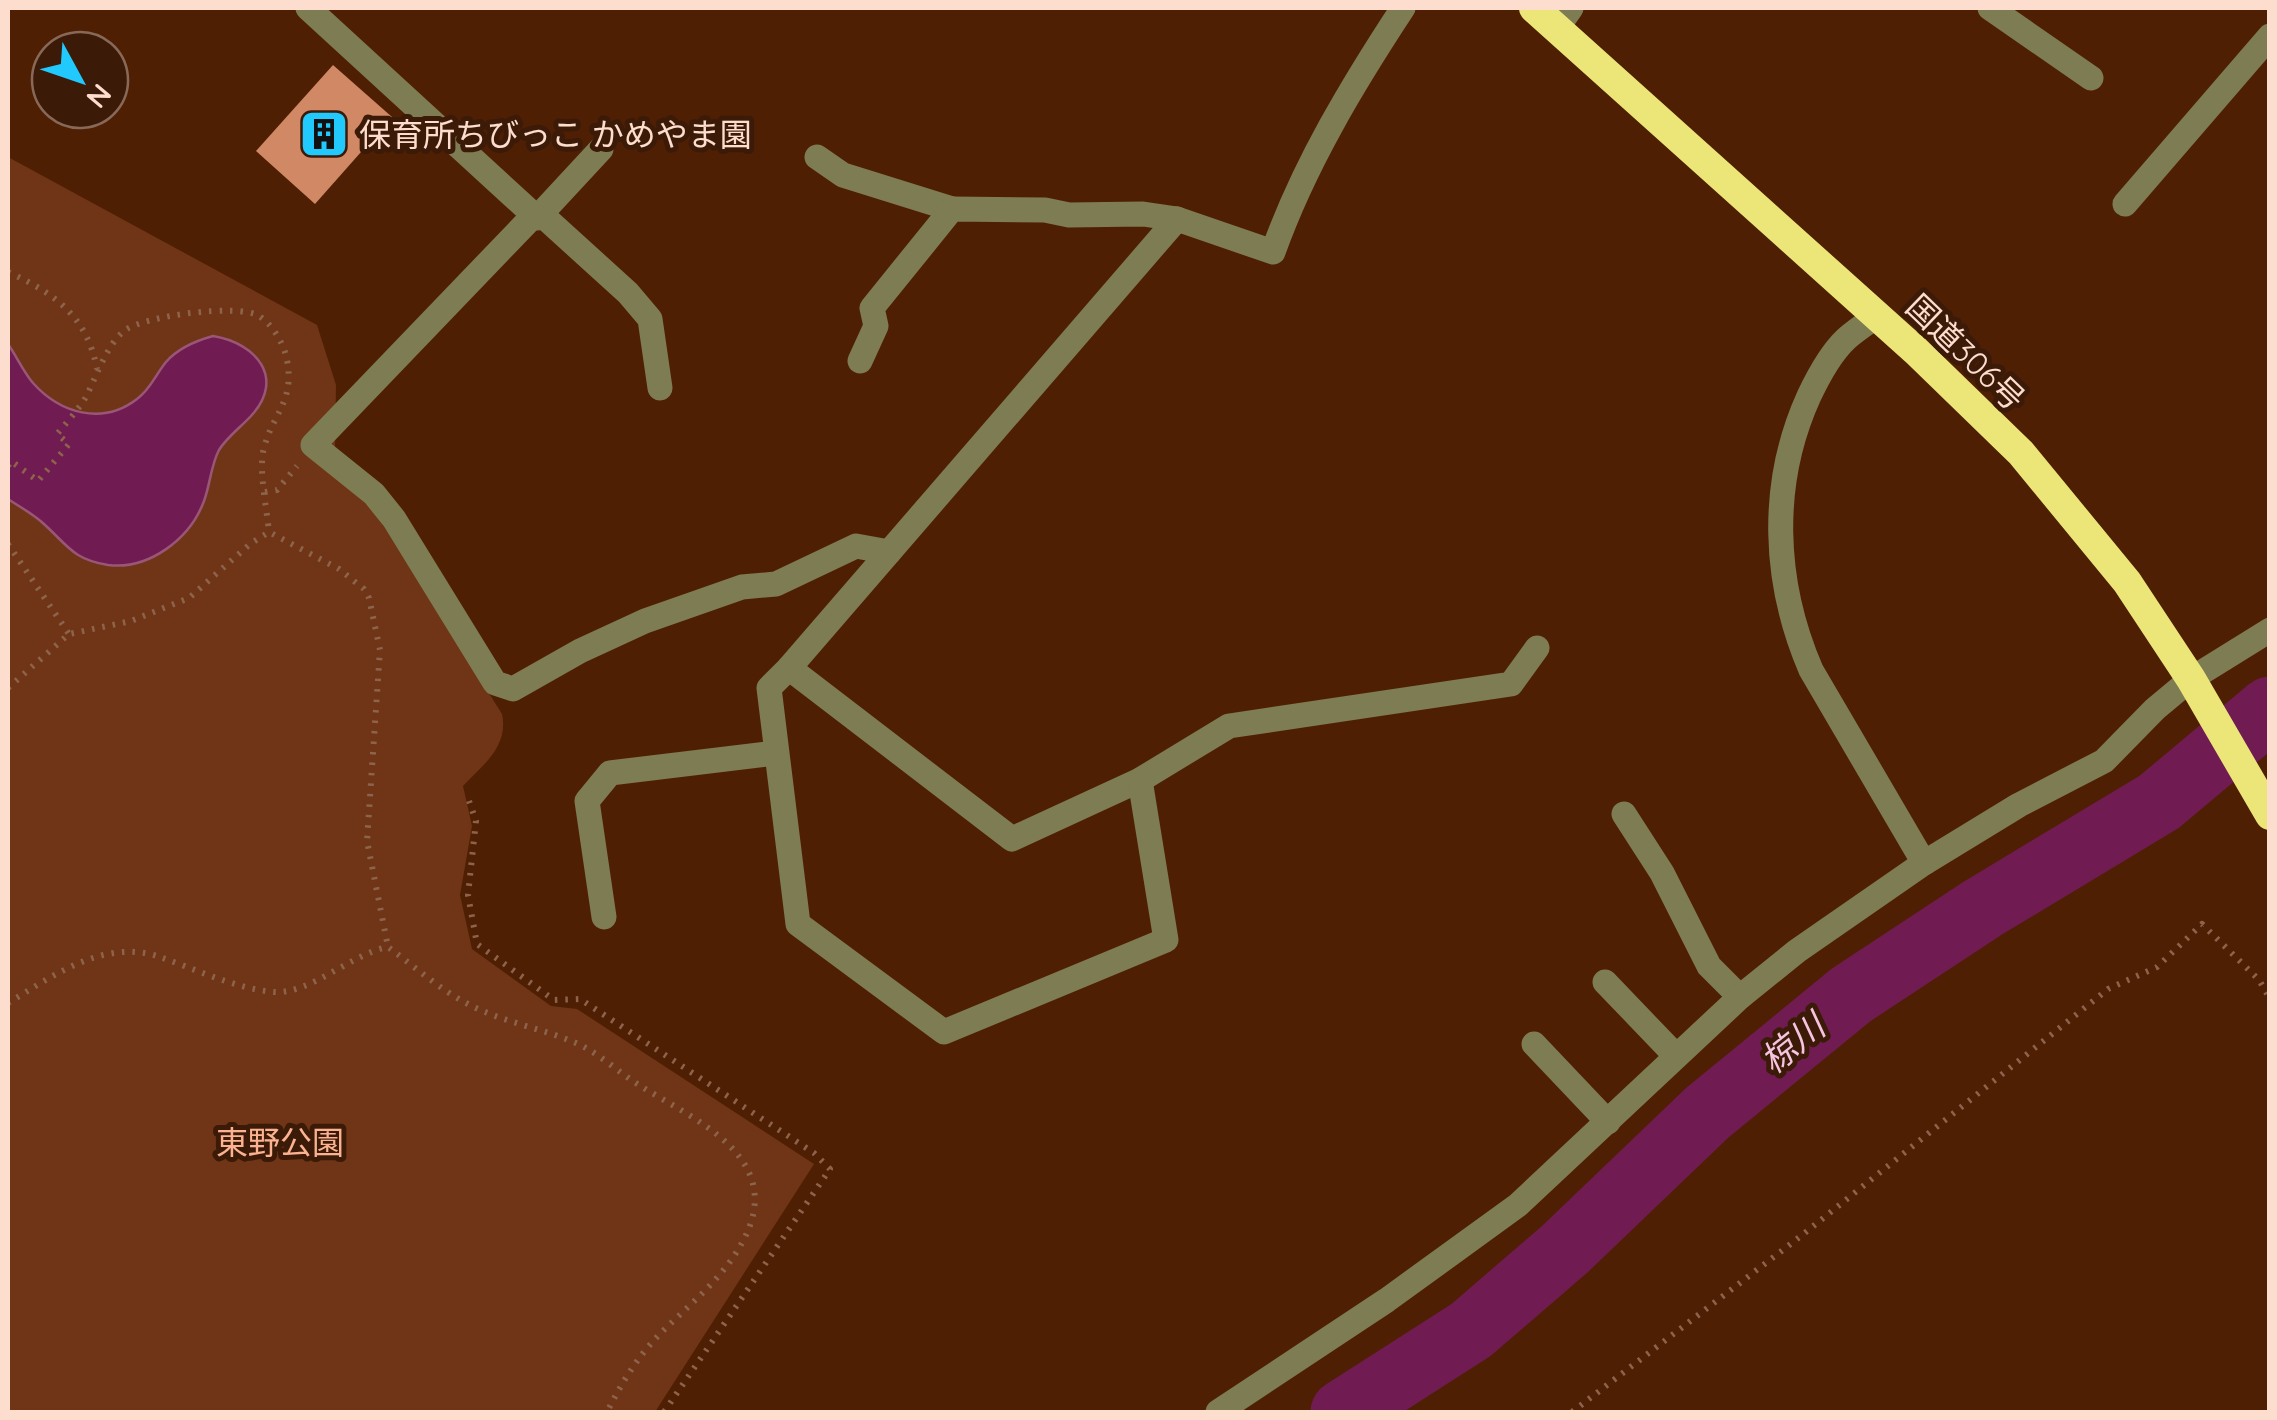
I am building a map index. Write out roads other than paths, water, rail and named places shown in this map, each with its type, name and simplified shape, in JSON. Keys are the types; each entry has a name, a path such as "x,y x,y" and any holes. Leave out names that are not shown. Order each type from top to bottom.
{"highway":[{"name":"国道306号","path":"1554,14 2022,453 2127,582 2191,679 2270,815"}],"street":[{"path":"308,8 628,293 650,319 660,388"},
{"path":"817,157 843,175 952,209 1143,214 1176,219 1274,252 1286,215 1358,76 1404,8"},
{"path":"1990,8 2091,78"},
{"path":"2126,204 2270,36"},
{"path":"601,148 314,445 374,494 411,546 495,683 513,689 580,651 645,621 742,587 776,584 856,546 889,552"},
{"path":"860,362 876,326 872,308 952,209"},
{"path":"1140,780 1166,940 944,1032 798,924 769,688 1176,219"},
{"path":"1877,316 1844,340 1816,381 1800,415 1788,452 1780,503 1781,568 1799,643 1810,670 1924,863"},
{"path":"1218,1412 1518,1206 1740,997 1797,950 1924,863 2019,805 2104,761 2191,679 2270,630"},
{"path":"790,668 1012,838 1140,780 1229,726 1511,684 1537,648"},
{"path":"604,917 587,801 610,773 775,753"},
{"path":"1624,814 1662,873 1709,966 1740,997"},
{"path":"1605,982 1676,1056"},
{"path":"1534,1044 1608,1122"}],"waterway":[{"name":"椋川","path":"1343,1412 1471,1330 1565,1249 1707,1113 1851,995 1983,908 2159,802 2270,709"}],"place":[{"name":"保育所ちびっこ かめやま園","path":"324,134"}],"park label":[{"name":"東野公園","path":"280,1142"}]}
